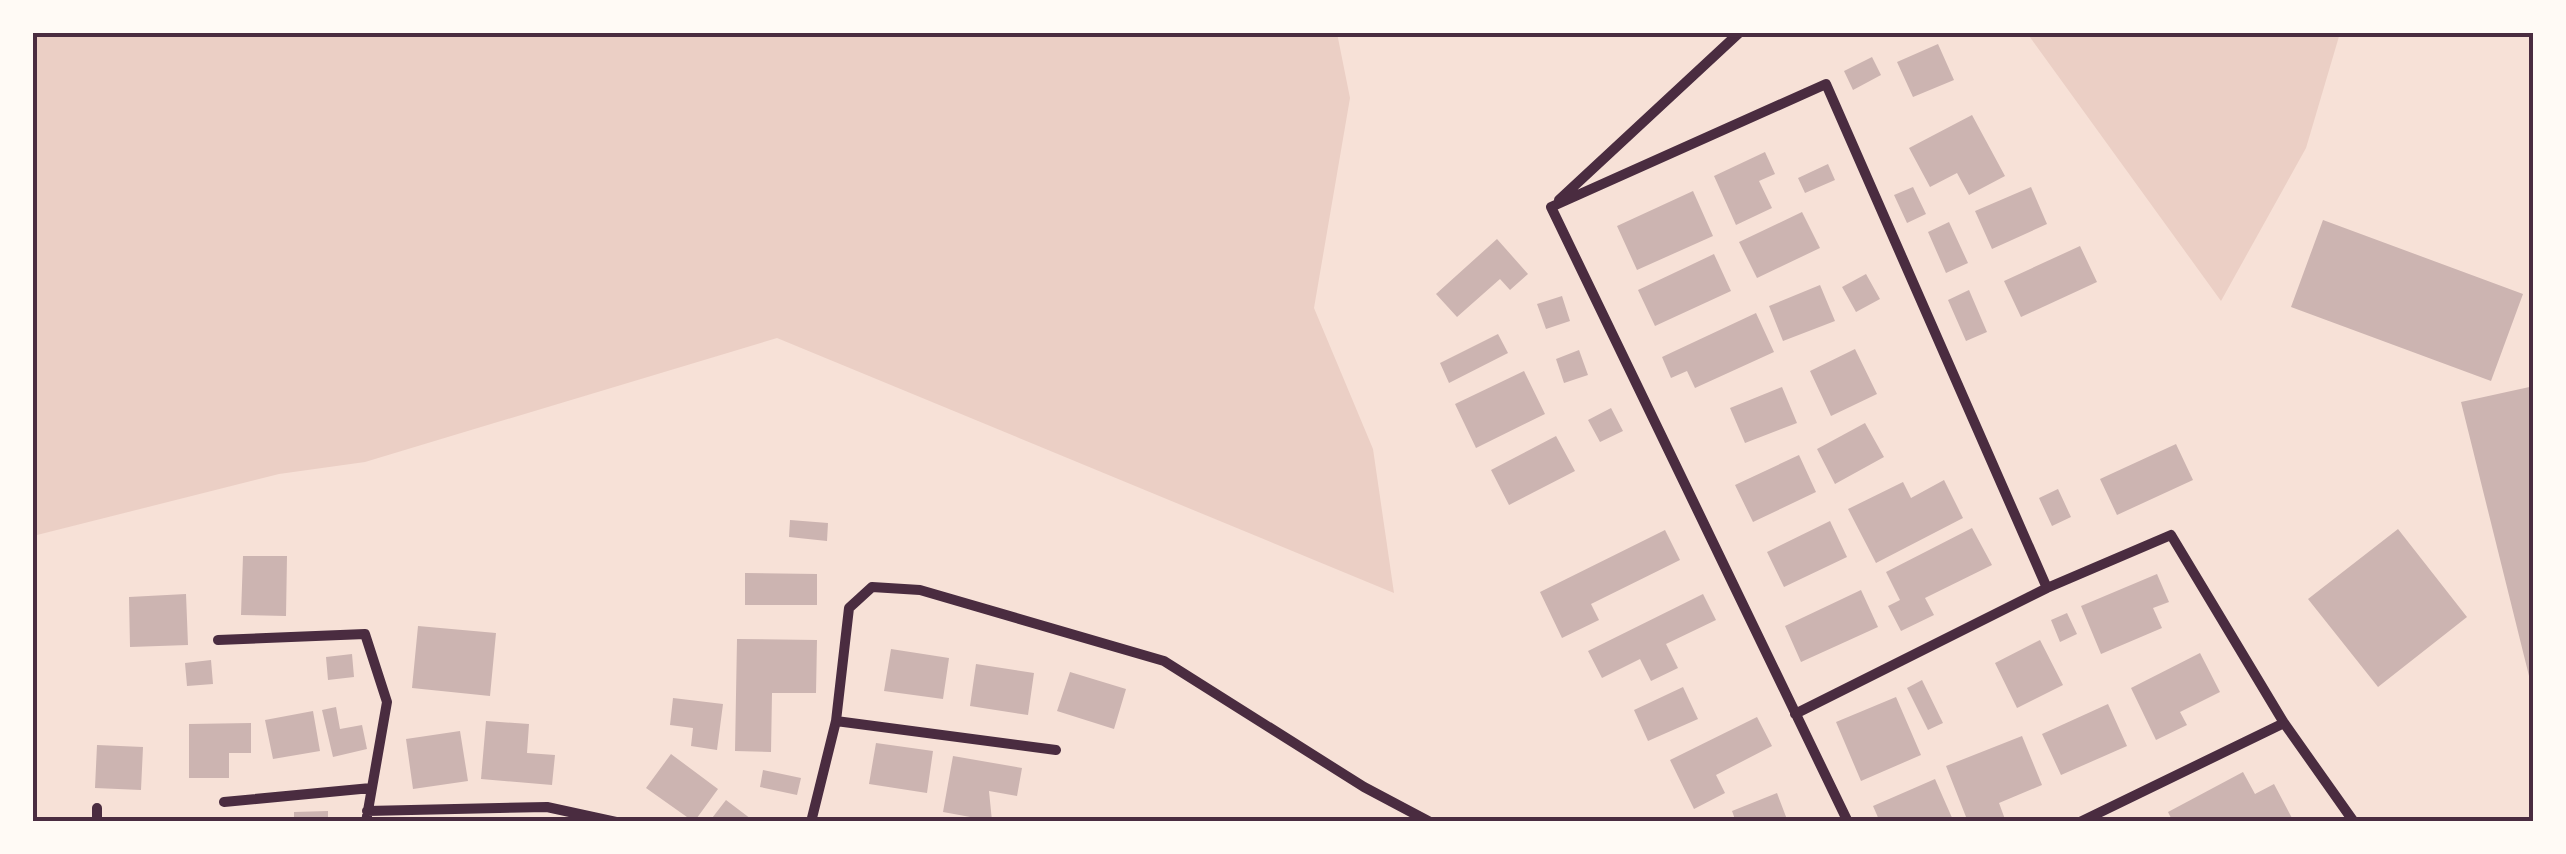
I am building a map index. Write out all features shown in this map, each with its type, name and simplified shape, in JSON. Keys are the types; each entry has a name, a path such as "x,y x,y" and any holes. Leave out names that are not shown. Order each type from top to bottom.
{"street":[{"path":"1551,207 1740,32"},
{"path":"1551,207 1826,84 2046,588"},
{"path":"1551,207 1848,822"},
{"path":"1794,714 2046,588 2171,535 2284,723 2354,822"},
{"path":"811,822 836,721 849,608 872,587 920,590 1164,661 1364,787 1430,822"},
{"path":"218,640 365,634 387,702 367,816 547,808 616,822"},
{"path":"836,721 1056,750"},
{"path":"2080,822 2284,723"},
{"path":"224,802 371,788"},
{"path":"97,808 97,822"}],"shaded area":[{"path":"32,33 1337,33 1350,98 1314,308 1373,449 1394,593 777,338 365,462 279,474 33,536"},
{"path":"2027,33 2340,33 2306,148 2221,301"}],"building":[{"path":"1938,44 1954,80 1913,97 1897,62"},
{"path":"1872,57 1881,75 1853,90 1844,71"},
{"path":"1972,115 2005,176 1969,195 1957,173 1930,187 1909,148"},
{"path":"1765,152 1775,174 1759,181 1772,208 1736,225 1714,176"},
{"path":"1828,164 1835,180 1805,193 1798,178"},
{"path":"1913,187 1926,214 1907,223 1894,195"},
{"path":"2031,187 2047,224 1992,249 1975,211"},
{"path":"1693,191 1713,236 1637,270 1617,226"},
{"path":"1802,212 1820,248 1757,278 1739,242"},
{"path":"2323,220 2523,294 2491,381 2291,307"},
{"path":"1949,222 1968,263 1946,273 1928,232"},
{"path":"1497,239 1528,274 1510,290 1500,279 1457,317 1436,294"},
{"path":"2080,246 2097,282 2021,317 2004,281"},
{"path":"1714,254 1731,291 1655,326 1638,290"},
{"path":"1866,274 1880,299 1856,312 1842,287"},
{"path":"1820,285 1835,321 1783,341 1769,306"},
{"path":"1969,290 1987,332 1966,341 1948,300"},
{"path":"1562,296 1570,321 1546,329 1537,304"},
{"path":"1756,313 1774,352 1695,388 1687,371 1671,378 1662,357"},
{"path":"1498,334 1508,353 1449,383 1440,363"},
{"path":"1855,349 1877,394 1831,416 1810,371"},
{"path":"1579,350 1588,375 1564,383 1556,359"},
{"path":"1524,371 1545,414 1476,448 1455,404"},
{"path":"2534,386 2534,688 2532,688 2461,402"},
{"path":"1782,387 1797,423 1745,443 1730,408"},
{"path":"1611,408 1623,431 1600,442 1588,420"},
{"path":"1865,423 1884,457 1835,484 1817,449"},
{"path":"1556,436 1575,471 1509,505 1491,470"},
{"path":"2176,444 2193,480 2117,515 2100,479"},
{"path":"1799,455 1816,492 1753,522 1735,485"},
{"path":"1944,480 1963,518 1876,563 1848,509 1903,482 1911,498"},
{"path":"2058,489 2071,517 2052,526 2039,498"},
{"path":"790,520 828,523 827,541 789,537"},
{"path":"1830,521 1847,557 1784,587 1767,552"},
{"path":"1972,528 1992,565 1925,598 1934,615 1901,631 1888,606 1900,600 1886,572"},
{"path":"2398,529 2467,617 2378,687 2308,599"},
{"path":"1665,530 1680,560 1591,604 1599,620 1562,638 1540,592"},
{"path":"243,556 287,556 286,616 241,615"},
{"path":"745,573 817,574 817,605 745,605"},
{"path":"2157,574 2169,602 2153,608 2162,628 2101,654 2081,606"},
{"path":"1861,590 1878,627 1801,662 1785,626"},
{"path":"186,594 188,645 130,647 129,597"},
{"path":"1703,594 1716,620 1666,644 1678,668 1651,681 1640,659 1602,678 1588,651"},
{"path":"2067,613 2077,634 2060,642 2051,620"},
{"path":"418,626 496,633 490,696 412,688"},
{"path":"737,639 817,640 816,693 772,693 771,752 735,751"},
{"path":"2040,640 2063,685 2017,708 1995,663"},
{"path":"891,649 949,658 943,699 884,691"},
{"path":"2200,653 2220,692 2180,712 2187,725 2156,740 2131,688"},
{"path":"352,654 354,677 328,680 326,657"},
{"path":"211,660 213,684 187,686 185,663"},
{"path":"976,664 1034,673 1028,715 970,706"},
{"path":"1070,672 1126,689 1114,729 1057,711"},
{"path":"1922,680 1943,723 1928,730 1907,688"},
{"path":"1683,687 1698,719 1648,741 1634,710"},
{"path":"1896,697 1921,755 1861,781 1836,722"},
{"path":"673,698 723,704 717,750 691,746 693,728 670,725"},
{"path":"2108,704 2127,746 2061,775 2042,734"},
{"path":"336,707 340,729 362,725 367,749 333,757 322,710"},
{"path":"313,711 320,751 273,759 265,720"},
{"path":"1757,717 1772,746 1716,775 1725,793 1694,809 1670,760"},
{"path":"486,721 529,724 527,753 555,755 552,785 481,779"},
{"path":"251,723 251,753 229,753 229,778 189,778 189,724"},
{"path":"460,731 468,781 413,789 406,739"},
{"path":"2022,736 2042,785 1999,803 2006,822 1968,822 1946,766"},
{"path":"876,743 933,751 927,793 869,784"},
{"path":"97,745 143,747 141,790 95,788"},
{"path":"671,754 718,789 694,822 646,788"},
{"path":"953,756 1022,768 1017,796 989,791 992,821 943,812"},
{"path":"763,770 801,778 797,795 760,787"},
{"path":"2243,772 2255,794 2274,784 2293,820 2173,822 2168,812"},
{"path":"1935,779 1953,820 1880,822 1873,806"},
{"path":"1777,793 1788,822 1736,822 1732,811"},
{"path":"726,800 755,822 709,822"},
{"path":"328,811 328,822 294,822 294,812"}]}
